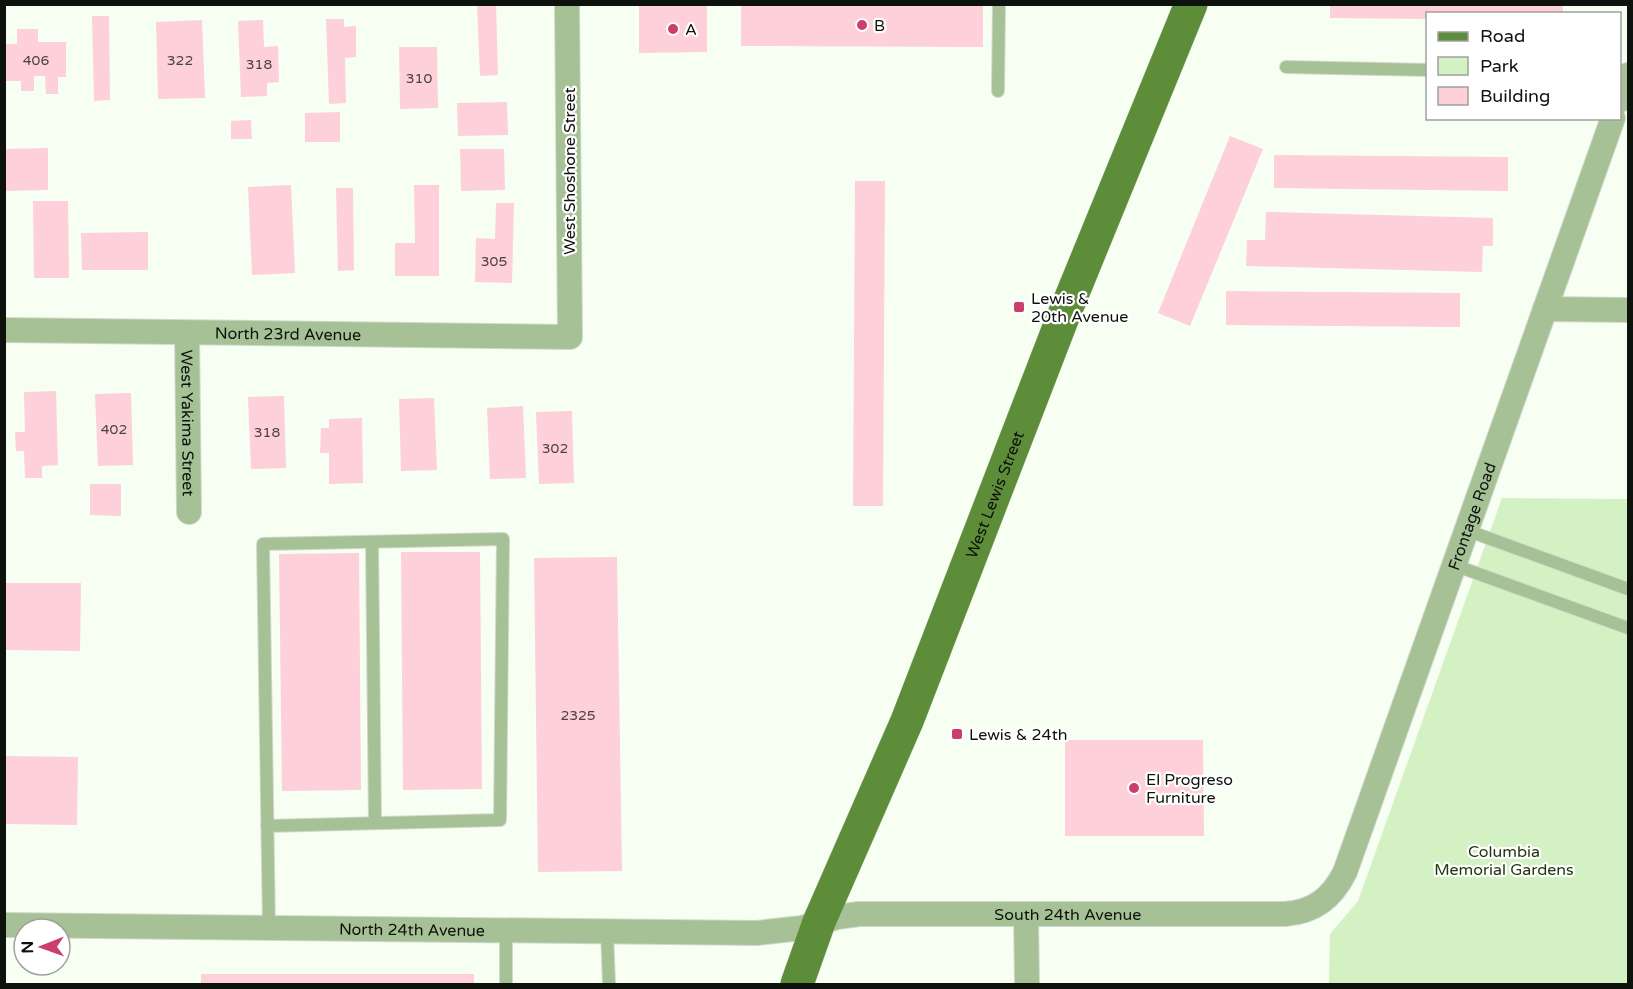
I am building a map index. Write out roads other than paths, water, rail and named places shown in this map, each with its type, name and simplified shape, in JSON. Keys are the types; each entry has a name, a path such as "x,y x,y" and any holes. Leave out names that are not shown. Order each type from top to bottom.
{"main road":[{"name":"West Lewis Street","path":"797,984 819,922 907,721 1061,322 1191,4"}],"street":[{"name":"West Shoshone Street","path":"567,4 570,337"},
{"path":"1621,97 1629,75"},
{"name":"Frontage Road","path":"1317,905 1338,886 1345,872 1612,120"},
{"path":"1545,309 1629,310"},
{"name":"North 23rd Avenue","path":"4,330 570,337"},
{"name":"West Yakima Street","path":"187,333 189,512"},
{"name":"South 24th Avenue","path":"819,922 837,916 859,914 1285,915 1303,913 1317,905"},
{"path":"1026,914 1027,984"},
{"name":"North 24th Avenue","path":"4,925 757,933 802,928 819,922"}],"lane":[{"path":"998,91 999,4"},
{"path":"1287,67 1426,70"},
{"path":"1466,530 1629,589"},
{"path":"267,826 500,820 503,540 263,544 267,826 269,928"},
{"path":"372,542 375,823"},
{"path":"1454,565 1629,628"},
{"path":"506,930 506,984"},
{"path":"607,931 609,984"}],"place":[{"name":"B","path":"862,25"},
{"name":"A","path":"673,29"},
{"name":"Lewis & 20th Avenue","path":"1019,307"},
{"name":"Lewis & 24th","path":"957,734"},
{"name":"El Progreso Furniture","path":"1134,788"}],"park label":[{"name":"Columbia Memorial Gardens","path":"1504,860"}]}
